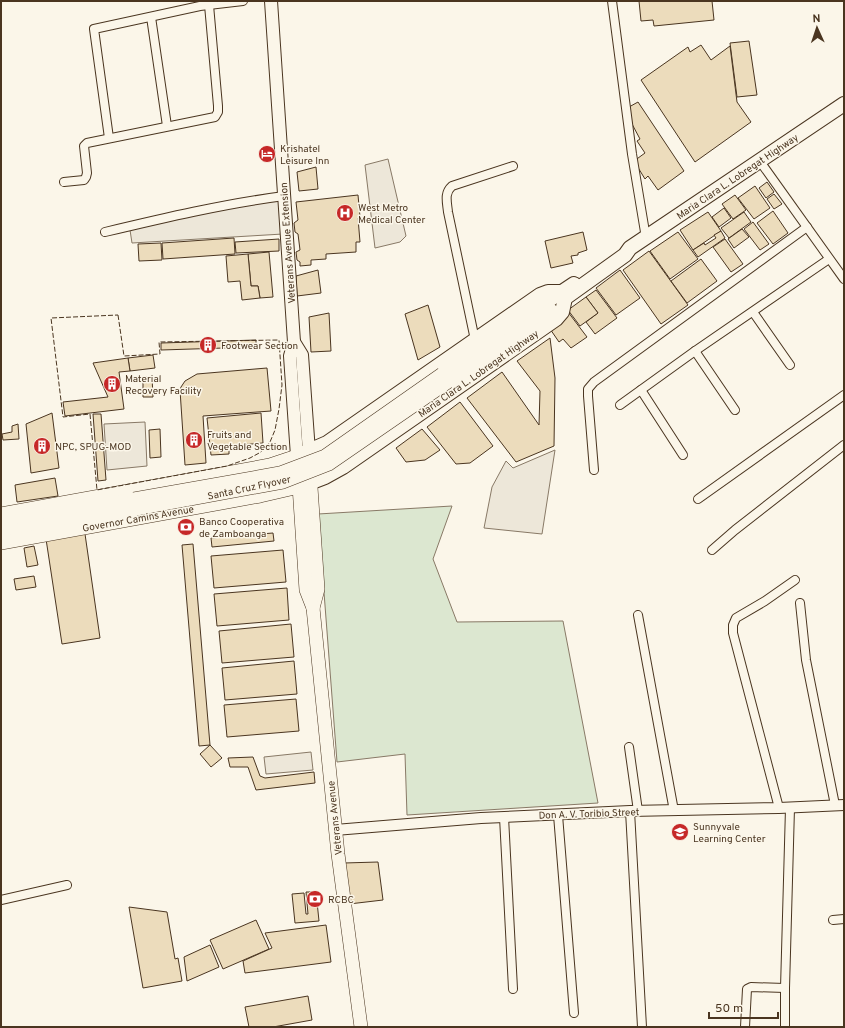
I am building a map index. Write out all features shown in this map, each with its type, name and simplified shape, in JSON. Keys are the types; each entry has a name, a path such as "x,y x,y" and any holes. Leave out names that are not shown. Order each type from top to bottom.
{"highway":[{"name":"Maria Clara L. Lobregat Highway","path":"303,454 339,435 540,295 548,292 564,295 625,255 638,243 844,104"},
{"name":"Maria Clara L. Lobregat Highway","path":"305,485 334,473 556,319 562,312 564,295"},
{"path":"417,380 433,404"},
{"path":"378,407 394,431"},
{"path":"339,435 355,458"}],"main road":[{"name":"Veterans Avenue Extension","path":"271,1 294,342 302,355 303,454"},
{"name":"Santa Cruz Flyover","path":"1,524 283,482 329,464 445,378 550,310 564,295"},
{"path":"1,514 255,468 303,454"},
{"name":"Veterans Avenue","path":"303,454 305,485 306,590 313,608 335,830 360,1027"},
{"path":"255,468 260,496"},
{"path":"206,476 211,505"},
{"name":"Governor Camins Avenue","path":"1,543 260,496 305,485"},
{"path":"157,486 162,514"},
{"name":"Santa Cruz Flyover","path":"1,534 135,504"}],"street":[{"path":"109,138 94,29 209,5 243,1"},
{"path":"612,1 632,154 638,243"},
{"path":"64,182 84,180 86,177 85,144 215,117 218,112 209,5"},
{"path":"151,17 167,126"},
{"path":"760,160 829,259 841,269 844,279"},
{"path":"475,340 448,212 448,189 452,186 513,166"},
{"path":"105,232 229,204 284,196"},
{"path":"594,470 588,389 594,382 807,227"},
{"path":"620,405 695,351 829,259"},
{"path":"753,312 790,365"},
{"path":"695,351 735,410"},
{"path":"641,390 683,455"},
{"path":"698,499 844,395"},
{"path":"712,550 735,530 844,445"},
{"path":"779,808 733,634 733,625 736,618 765,601 795,580"},
{"path":"800,603 806,660 840,805"},
{"path":"638,615 674,811"},
{"path":"629,748 634,811 642,1027"},
{"name":"Don A. V. Toribio Street","path":"335,830 378,825 504,817 634,811 790,808 840,805"},
{"path":"785,1027 790,808"},
{"path":"558,815 574,1013"},
{"path":"504,817 513,989"},
{"path":"1,900 67,885"},
{"path":"833,920 844,919"},
{"path":"745,1027 747,989 751,987 785,988"}],"green space":[{"path":"452,506 433,559 457,622 563,621 598,803 407,815 405,754 337,762 318,514"}],"shaded area":[{"path":"388,159 406,236 400,242 375,248 365,165"},
{"path":"279,198 283,234 132,243 130,230 184,216"},
{"path":"145,422 147,466 107,470 104,424"},
{"path":"555,450 542,534 484,528 492,487 506,461 513,468"},
{"path":"311,752 313,770 266,774 264,757"}],"building":[{"path":"639,1 712,1 714,20 654,26 653,20 641,21"},
{"path":"749,41 757,95 737,97 730,43"},
{"path":"701,45 711,60 730,46 737,102 751,122 695,162 641,80 688,47 690,52"},
{"path":"638,102 684,171 658,190 648,176 645,179 634,161 645,153 637,141 640,139 632,124 629,107"},
{"path":"316,167 318,189 299,191 297,172"},
{"path":"767,182 774,192 766,198 759,188"},
{"path":"755,186 770,208 754,219 738,198"},
{"path":"774,194 782,204 774,209 767,199"},
{"path":"358,195 360,242 356,242 356,252 326,254 326,259 311,260 311,265 300,266 300,262 297,260 296,252 300,250 298,234 295,232 294,223 298,220 296,202"},
{"path":"735,195 746,210 733,219 722,204"},
{"path":"724,208 731,218 719,227 712,217"},
{"path":"773,211 788,233 773,244 757,223"},
{"path":"708,212 721,231 693,250 680,230"},
{"path":"744,212 751,222 729,238 721,228"},
{"path":"753,222 769,244 760,250 744,229"},
{"path":"742,229 749,237 734,248 728,239"},
{"path":"721,231 725,238 698,257 693,250 716,238 714,235"},
{"path":"583,232 587,250 578,253 578,255 571,256 573,263 551,268 545,241"},
{"path":"678,232 698,259 670,279 650,251"},
{"path":"234,238 235,254 163,259 162,243"},
{"path":"279,239 279,251 236,253 235,242"},
{"path":"725,239 743,264 731,272 713,247"},
{"path":"161,243 162,260 139,261 138,244"},
{"path":"649,251 688,305 661,324 623,270"},
{"path":"269,252 273,297 260,298 258,286 251,286 248,254"},
{"path":"248,254 251,286 258,286 260,298 242,300 240,281 228,282 226,256"},
{"path":"701,259 717,281 687,303 671,281"},
{"path":"318,270 321,293 297,296 296,276"},
{"path":"620,270 640,298 616,315 596,288"},
{"path":"596,290 617,318 595,334 586,322 598,313 586,297"},
{"path":"586,297 598,313 580,326 568,310"},
{"path":"428,305 440,347 418,360 405,314"},
{"path":"568,312 587,337 571,348 563,339 559,342 548,326"},
{"path":"329,313 331,351 311,352 309,317"},
{"path":"550,338 555,378 554,446 516,462 467,398 502,372 539,425 540,391 517,361"},
{"name":"Footwear Section","path":"256,340 256,347 161,350 161,343"},
{"name":"Material Recovery Facility","path":"153,355 155,368 130,371 128,358"},
{"name":"Material Recovery Facility","path":"128,358 130,371 119,372 124,409 65,416 63,402 108,397 93,363"},
{"name":"Fruits and Vegetable Section","path":"267,368 271,411 203,416 206,463 185,465 180,390 185,381 197,374"},
{"name":"Material Recovery Facility","path":"143,377 152,377 153,397 143,397"},
{"path":"460,402 493,446 470,463 456,464 427,427"},
{"name":"NPC, SPUG-MOD","path":"52,413 59,468 31,473 26,424"},
{"path":"261,413 263,443 229,446 229,454 211,455 207,418"},
{"path":"93,414 101,414 106,480 98,481"},
{"path":"18,424 19,439 3,440 2,434 12,432 12,426"},
{"path":"160,429 161,457 150,458 149,430"},
{"path":"422,429 440,450 425,460 406,462 396,448"},
{"path":"55,478 58,496 17,502 15,485"},
{"path":"273,533 274,541 212,547 211,538"},
{"path":"85,534 100,638 62,644 46,539"},
{"path":"193,544 210,745 199,746 182,545"},
{"path":"34,546 38,565 27,567 24,548"},
{"path":"283,550 286,582 214,588 211,556"},
{"path":"34,576 36,587 16,590 14,579"},
{"path":"287,588 289,620 217,626 214,594"},
{"path":"291,624 294,657 222,663 219,631"},
{"path":"294,661 297,694 225,700 222,668"},
{"path":"296,699 299,731 227,737 224,705"},
{"path":"210,745 222,758 211,767 200,754"},
{"path":"253,757 260,776 265,778 314,772 315,783 256,790 248,767 230,767 228,758"},
{"path":"378,862 383,900 349,904 344,863"},
{"path":"306,892 316,892 319,921 295,923 292,894 304,893 306,914 308,914"},
{"path":"129,907 167,912 175,959 178,958 182,981 143,988"},
{"path":"256,920 269,949 223,969 210,940"},
{"path":"326,925 331,962 245,973 243,961 272,948 265,933"},
{"path":"210,945 219,967 187,981 184,957"},
{"path":"308,996 312,1020 273,1027 249,1027 245,1007"}],"fence":[{"path":"118,315 124,356 160,354 159,342 279,340 282,385 275,430 270,442 261,452 250,458 227,466 97,490 90,414 63,417 51,318 118,315"}],"place":[{"name":"Krishatel Leisure Inn","path":"267,154"},
{"name":"West Metro Medical Center","path":"345,213"},
{"name":"Footwear Section","path":"208,345"},
{"name":"Material Recovery Facility","path":"112,384"},
{"name":"Fruits and Vegetable Section","path":"194,440"},
{"name":"NPC, SPUG-MOD","path":"42,446"},
{"name":"Banco Cooperativa de Zamboanga","path":"186,527"},
{"name":"Sunnyvale Learning Center","path":"680,832"},
{"name":"RCBC","path":"315,899"}]}
